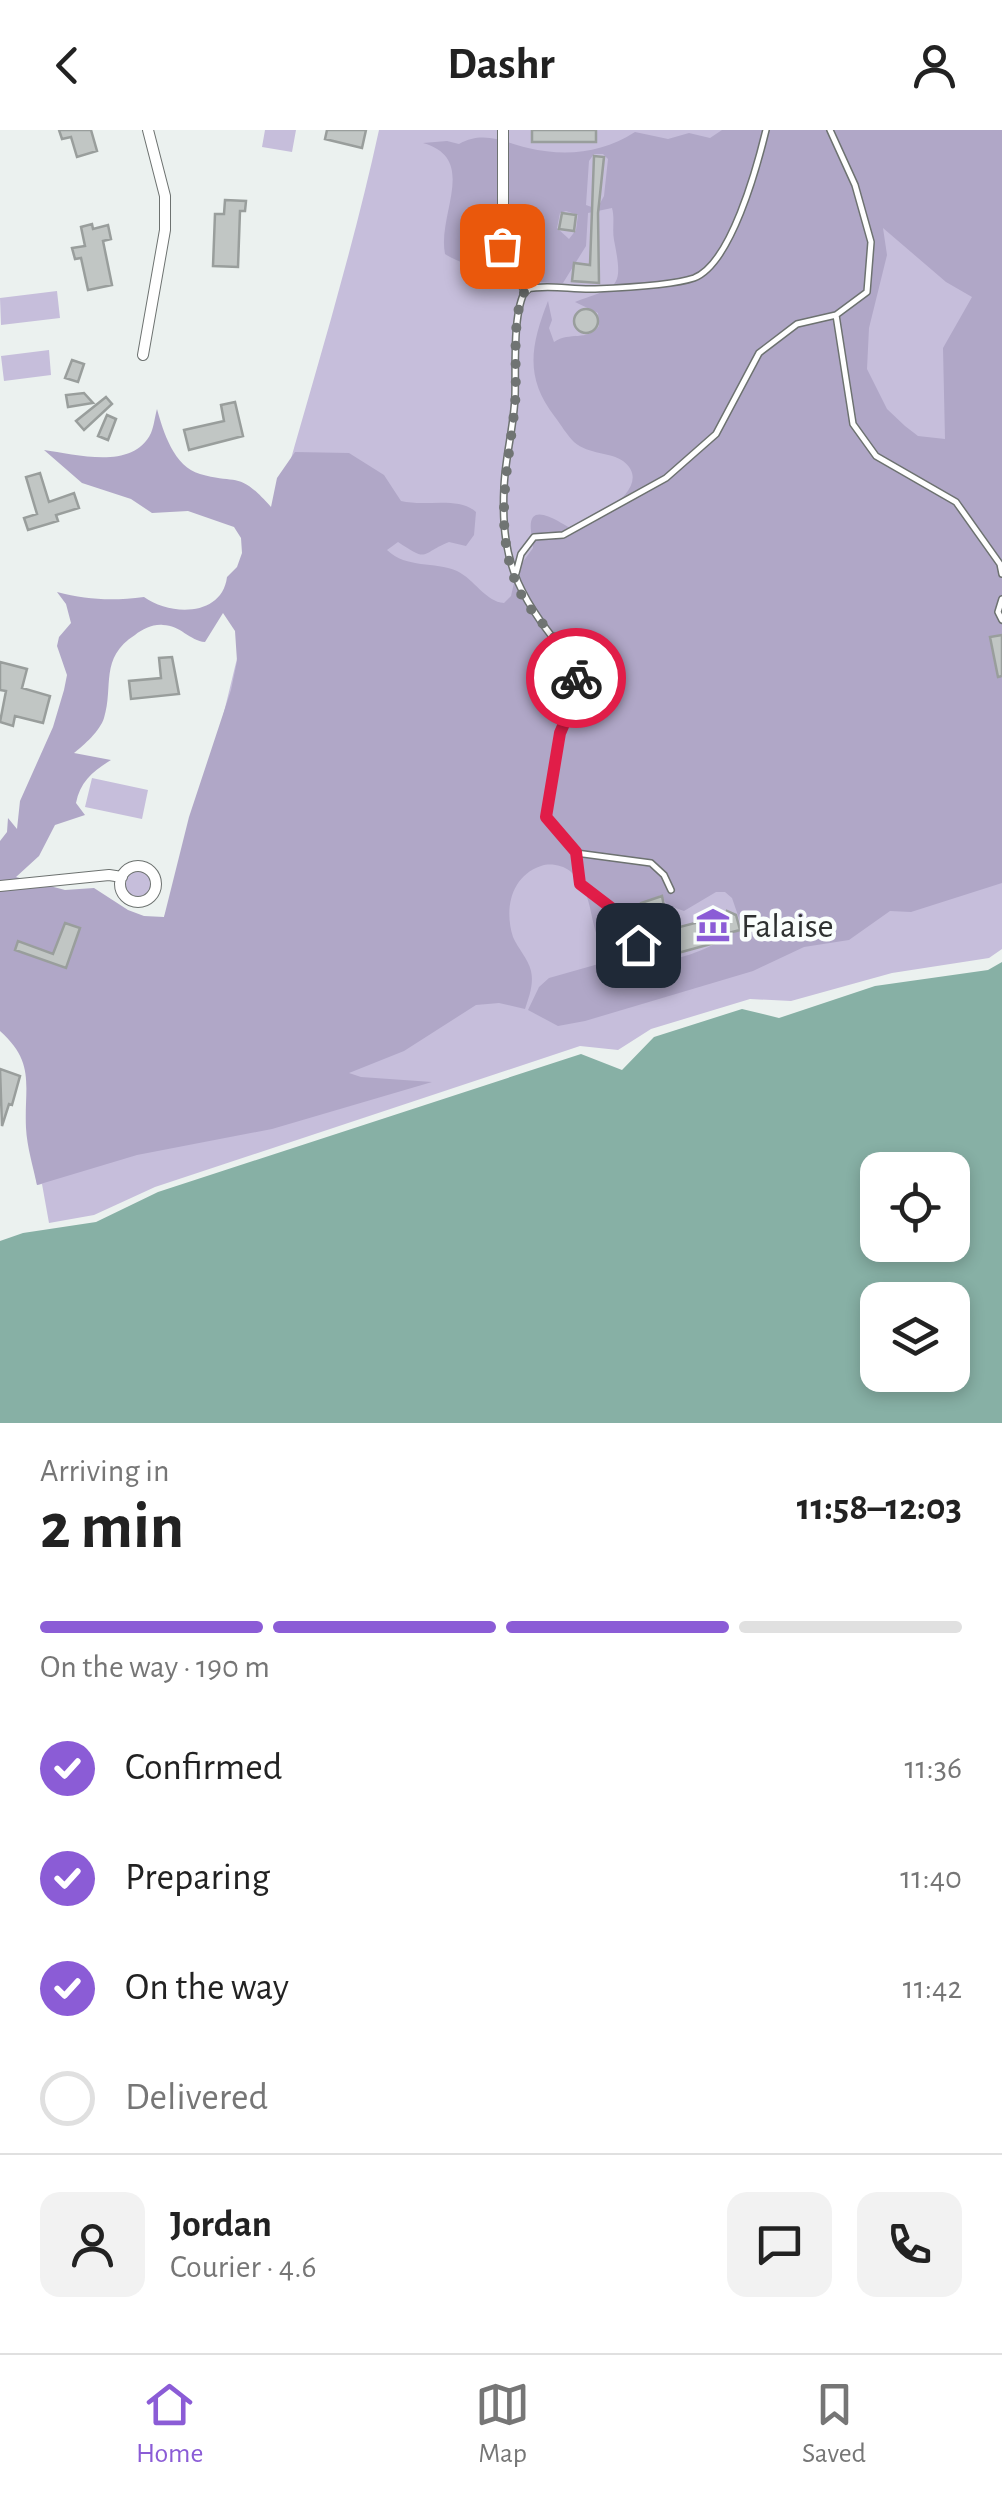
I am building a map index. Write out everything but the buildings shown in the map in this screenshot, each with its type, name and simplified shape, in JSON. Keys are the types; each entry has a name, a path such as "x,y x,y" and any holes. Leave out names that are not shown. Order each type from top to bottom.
{"street":[{"path":"142,355 166,230 164,196 148,130"},
{"path":"503,130 502,246 510,267 526,289"},
{"path":"0,886 122,877"}],"lane":[{"path":"638,945 631,923 580,884 576,852 546,817 560,733 576,696 576,674 572,662 518,589 508,553 504,488 515,405 521,297 526,289 543,285 593,289 692,279 708,270 722,254 758,162 766,130"},
{"path":"515,577 521,554 534,538 563,535 606,514 666,478 716,434 758,353 797,324 836,315 867,292 870,242 855,185 830,130"},
{"path":"836,315 854,424 876,456 956,502 1001,563 1002,574"},
{"path":"1002,599 998,607 1002,620"},
{"path":"576,852 652,863 671,890"}],"shaded area":[{"path":"265,130 296,130 292,152 262,147"},
{"path":"379,130 1002,130 1002,949 989,958 892,973 791,1001 750,999 651,1029 618,1050 580,1046 155,1187 94,1215 49,1223 33,1160 109,937 164,917 177,882"},
{"path":"722,130 1002,130 1002,883 911,912 890,911 849,940 804,947 753,971 558,1026 528,1010 539,987 549,978 602,963 623,965 662,949 668,959 686,956 742,927 732,898 725,892 716,892 684,911 667,905 661,895 637,905 622,950 607,954 578,880 563,867 541,866 523,877 510,905 513,937 532,976 525,1009 499,1003 476,1005 404,1051 349,1073 432,1082 272,1129 137,1155 37,1185 27,1135 24,1065 0,1031 0,841 7,832 8,818 17,829 20,801 53,727 64,690 67,675 57,646 71,623 66,604 57,592 100,599 144,597 167,608 193,609 216,600 242,553 241,538 234,527 188,511 152,513 131,499 82,483 44,450 103,457 131,452 143,445 151,433 157,409 171,447 183,464 200,474 244,483 271,507 277,478 295,452 349,453 384,475 401,501 460,504 476,512 474,535 466,546 449,542 420,554 398,542 387,550 403,560 457,571 491,599 504,603 511,596 517,570 533,548 534,516 547,516 574,530 618,502 632,481 631,471 623,461 586,449 569,436 538,388 534,360 548,301 554,342 589,334 599,326 598,313 575,302 609,289 617,277 613,212 612,208 588,213 586,246 563,283 520,278 469,265 445,254 452,175 449,161 440,151 423,143 459,144 485,138 542,151 570,152 610,145 635,132 668,139 689,133 710,138","holes":["594,154 603,154 608,159 604,196 597,209 586,205 589,161","560,213 578,215 576,230 569,239 557,228","883,228 946,282 972,297 943,348 945,439 918,436 905,426 887,409 867,369 869,328 887,255","223,613 235,631 237,661 189,817 164,917 128,910 94,888 65,890 16,877 39,856 55,825 85,815 76,803 81,789 93,773 111,760 74,753 102,723 116,653 145,629 159,625 205,642"]},
{"path":"57,291 60,318 1,325 0,298"},
{"path":"49,350 51,375 4,381 1,356"},
{"path":"92,778 148,790 142,819 85,807"},
{"path":"138,871 147,875 151,884 147,893 138,897 129,893 125,884 129,875"},
{"path":"1002,962 1002,1423 0,1423 0,1241 23,1233 96,1222 158,1192 581,1054 622,1070 654,1037 742,1009 779,1018 875,986 988,970"}],"way so far":[{"path":"502,246 510,267 526,289 518,320 515,405 504,488 508,553 518,589 572,662 576,678"}],"place":[{"name":"Falaise","path":"713,925"}],"route":[{"path":"576,678 576,696 560,733 546,817 576,852 580,884 631,923 638,945"}]}
